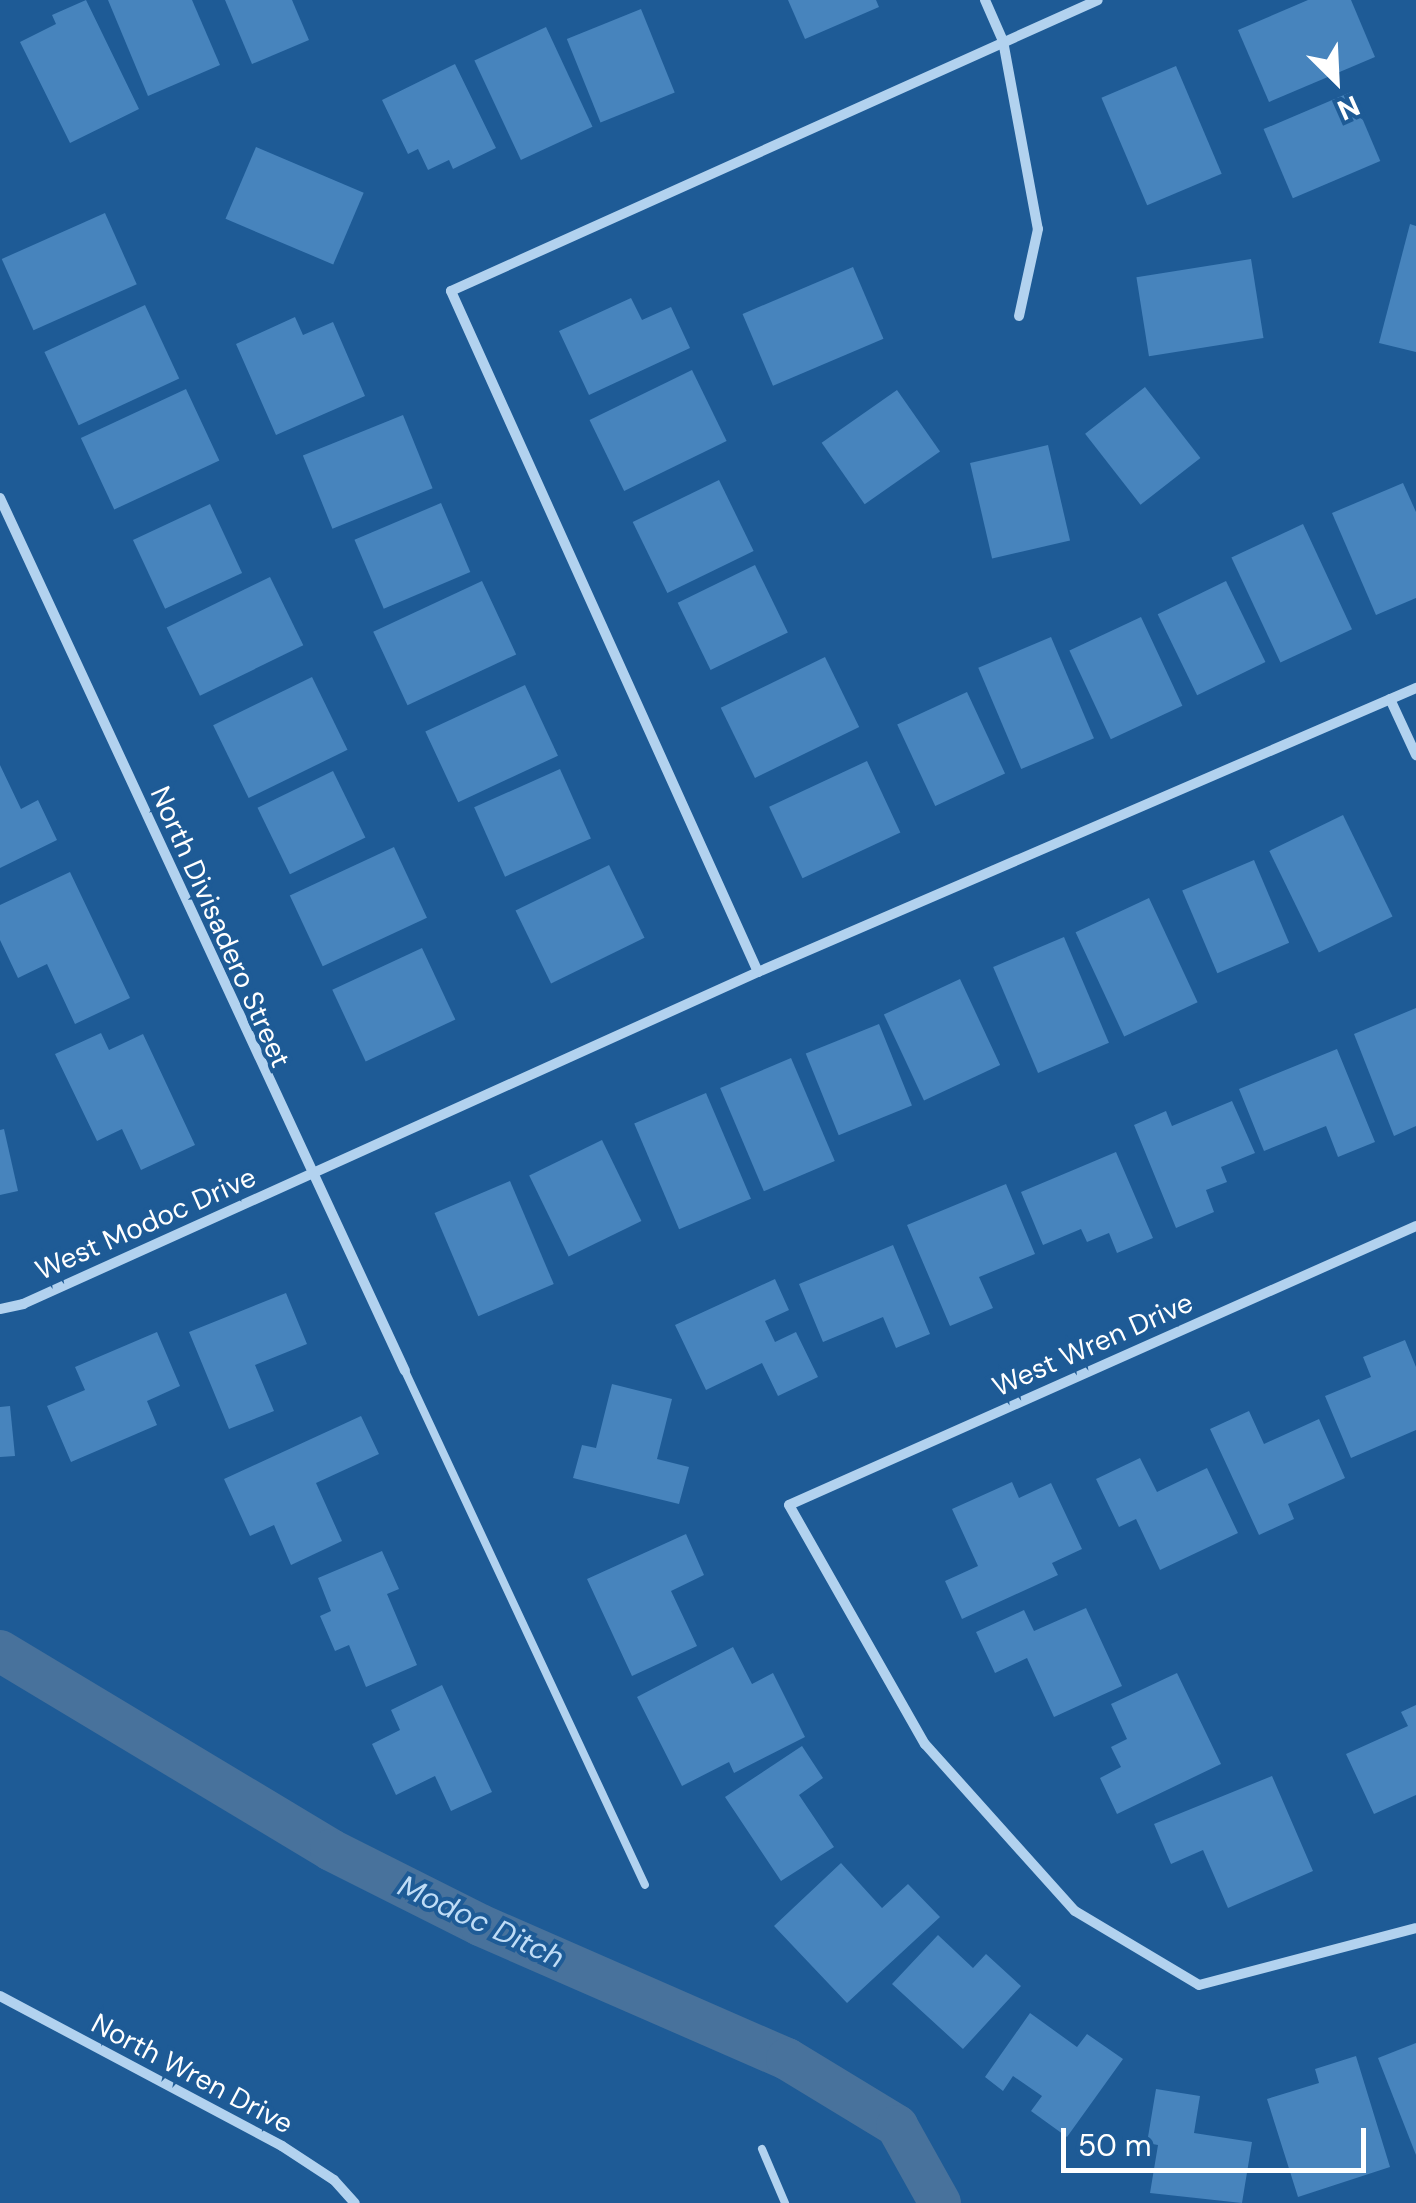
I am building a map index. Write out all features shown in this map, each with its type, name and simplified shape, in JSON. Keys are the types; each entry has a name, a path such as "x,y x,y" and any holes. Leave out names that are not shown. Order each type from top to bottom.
{"street":[{"path":"984,0 1004,41 1038,229 1019,316"},
{"path":"758,972 451,290 1098,0"},
{"name":"North Divisadero Street","path":"0,498 308,1175 405,1371"},
{"name":"West Modoc Drive","path":"0,1308 23,1304 758,972 1416,688"},
{"path":"1390,699 1416,755"},
{"name":"West Wren Drive","path":"1416,1226 789,1505 925,1744 1075,1911 1199,1985 1416,1928"},
{"name":"North Wren Drive","path":"0,1997 282,2146 334,2180 355,2203"}],"lane":[{"path":"405,1371 645,1886"},
{"path":"762,2148 785,2203"}],"building":[{"path":"86,0 139,109 70,143 20,42 56,24 52,15"},
{"path":"108,0 192,0 220,65 148,96"},
{"path":"225,0 292,0 309,40 252,64"},
{"path":"788,0 876,0 879,7 805,39"},
{"path":"1308,0 1351,0 1375,57 1269,102 1238,30"},
{"path":"641,9 675,92 601,122 567,39"},
{"path":"546,27 592,127 521,160 474,60"},
{"path":"455,64 496,148 453,169 449,160 428,170 418,149 408,154 382,100"},
{"path":"1176,66 1222,174 1147,205 1101,98"},
{"path":"1351,92 1380,161 1293,198 1264,129"},
{"path":"256,147 364,193 333,265 226,219"},
{"path":"105,213 137,284 33,330 2,259"},
{"path":"1410,224 1416,226 1416,352 1379,343"},
{"path":"1251,259 1264,338 1149,356 1136,277"},
{"path":"853,267 883,339 773,386 743,314"},
{"path":"631,298 642,320 671,307 690,348 589,395 559,331"},
{"path":"145,305 179,378 79,425 44,352"},
{"path":"295,317 303,335 333,322 365,396 276,435 236,344"},
{"path":"692,370 727,441 624,491 590,420"},
{"path":"1145,387 1200,458 1141,505 1085,434"},
{"path":"186,389 219,461 114,510 81,438"},
{"path":"897,390 940,451 865,504 822,443"},
{"path":"403,415 433,488 332,529 303,455"},
{"path":"1048,445 1070,540 992,558 970,463"},
{"path":"719,480 754,551 667,593 633,522"},
{"path":"1403,483 1416,512 1416,598 1376,615 1332,513"},
{"path":"441,503 470,572 384,609 354,540"},
{"path":"210,504 242,573 165,609 133,540"},
{"path":"1303,524 1352,629 1280,663 1231,557"},
{"path":"755,565 788,632 711,670 678,603"},
{"path":"270,577 303,645 200,696 167,627"},
{"path":"482,581 516,654 407,705 373,632"},
{"path":"1226,581 1265,662 1197,695 1158,614"},
{"path":"1141,617 1182,706 1111,739 1069,650"},
{"path":"1051,637 1094,738 1021,769 978,668"},
{"path":"825,657 859,727 755,778 721,708"},
{"path":"312,677 348,750 249,798 213,725"},
{"path":"525,685 558,756 458,802 425,731"},
{"path":"967,692 1005,774 935,806 897,725"},
{"path":"867,761 900,833 803,878 769,807"},
{"path":"0,765 21,809 38,800 57,840 0,868"},
{"path":"560,769 591,838 505,877 474,807"},
{"path":"333,771 365,838 290,874 258,808"},
{"path":"1343,815 1393,917 1319,953 1269,851"},
{"path":"394,847 427,918 323,966 290,896"},
{"path":"1254,860 1289,943 1217,973 1182,890"},
{"path":"609,865 645,938 551,983 516,911"},
{"path":"70,872 130,998 75,1024 47,964 18,978 0,940 0,905"},
{"path":"1149,898 1198,1002 1124,1036 1076,932"},
{"path":"1064,937 1109,1043 1038,1073 993,967"},
{"path":"422,948 455,1020 366,1061 332,990"},
{"path":"960,979 1000,1065 924,1101 884,1014"},
{"path":"1416,1008 1416,1126 1394,1136 1354,1034"},
{"path":"879,1024 912,1106 839,1135 806,1054"},
{"path":"101,1033 109,1050 143,1034 195,1145 141,1170 122,1129 97,1141 55,1054"},
{"path":"1337,1049 1375,1142 1338,1157 1326,1126 1264,1151 1239,1089"},
{"path":"791,1058 835,1161 764,1191 720,1088"},
{"path":"706,1093 751,1199 679,1229 634,1123"},
{"path":"1232,1101 1255,1153 1221,1167 1227,1182 1206,1190 1214,1212 1176,1228 1134,1125 1166,1111 1172,1126"},
{"path":"4,1129 18,1191 0,1195 0,1130"},
{"path":"602,1140 641,1221 569,1256 529,1176"},
{"path":"1116,1152 1153,1238 1117,1253 1109,1233 1087,1242 1081,1229 1043,1245 1021,1192"},
{"path":"510,1181 554,1284 478,1316 435,1213"},
{"path":"1006,1184 1035,1254 979,1277 993,1308 950,1326 907,1225"},
{"path":"893,1245 930,1334 896,1348 883,1317 823,1342 799,1284"},
{"path":"775,1279 789,1310 765,1321 775,1342 796,1332 818,1377 778,1396 762,1363 706,1390 675,1325"},
{"path":"286,1293 307,1344 255,1365 274,1411 229,1429 189,1332"},
{"path":"157,1332 180,1386 147,1401 157,1425 71,1462 47,1406 85,1390 75,1367"},
{"path":"1405,1340 1416,1367 1416,1430 1351,1458 1325,1396 1371,1377 1363,1357"},
{"path":"612,1384 672,1399 657,1459 689,1467 679,1504 573,1478 582,1445 596,1448"},
{"path":"10,1406 15,1456 0,1457 0,1407"},
{"path":"1249,1411 1264,1444 1319,1419 1345,1478 1288,1504 1294,1519 1259,1535 1210,1429"},
{"path":"361,1416 379,1454 316,1483 342,1541 291,1565 274,1525 250,1536 224,1479"},
{"path":"1140,1458 1157,1492 1207,1468 1238,1533 1160,1570 1136,1519 1119,1527 1096,1479"},
{"path":"1012,1482 1019,1498 1051,1483 1082,1549 1052,1563 1058,1575 962,1619 945,1581 978,1566 952,1509"},
{"path":"686,1534 704,1575 671,1591 697,1646 632,1676 587,1579"},
{"path":"382,1551 399,1589 387,1594 417,1665 366,1687 349,1645 335,1651 320,1616 331,1611 318,1578"},
{"path":"1086,1608 1122,1686 1054,1717 1027,1658 995,1673 976,1632 1024,1610 1034,1631"},
{"path":"733,1647 752,1684 773,1673 805,1737 734,1773 729,1762 682,1786 637,1697"},
{"path":"1177,1673 1221,1764 1117,1814 1100,1778 1121,1767 1111,1747 1127,1739 1111,1704"},
{"path":"442,1685 492,1792 451,1811 435,1776 396,1795 372,1744 400,1730 391,1710"},
{"path":"1416,1705 1416,1795 1374,1814 1346,1754 1408,1726 1401,1712"},
{"path":"802,1746 823,1778 799,1795 834,1847 781,1881 725,1797"},
{"path":"1272,1776 1313,1871 1228,1908 1203,1850 1171,1864 1154,1824"},
{"path":"841,1863 882,1908 908,1884 940,1917 847,2003 774,1926"},
{"path":"938,1935 973,1968 986,1954 1021,1986 963,2049 892,1984"},
{"path":"1030,2013 1077,2047 1087,2034 1123,2059 1067,2137 1031,2111 1042,2096 1013,2076 1003,2091 985,2077"},
{"path":"1416,2043 1416,2155 1378,2058"},
{"path":"1356,2056 1390,2167 1298,2197 1267,2099 1319,2083 1315,2069"},
{"path":"1156,2089 1200,2096 1194,2133 1252,2142 1242,2203 1150,2193 1158,2145 1147,2143"}],"waterway":[{"name":"Modoc Ditch","path":"0,1651 331,1850 480,1925 787,2059 897,2126 940,2203"}]}
